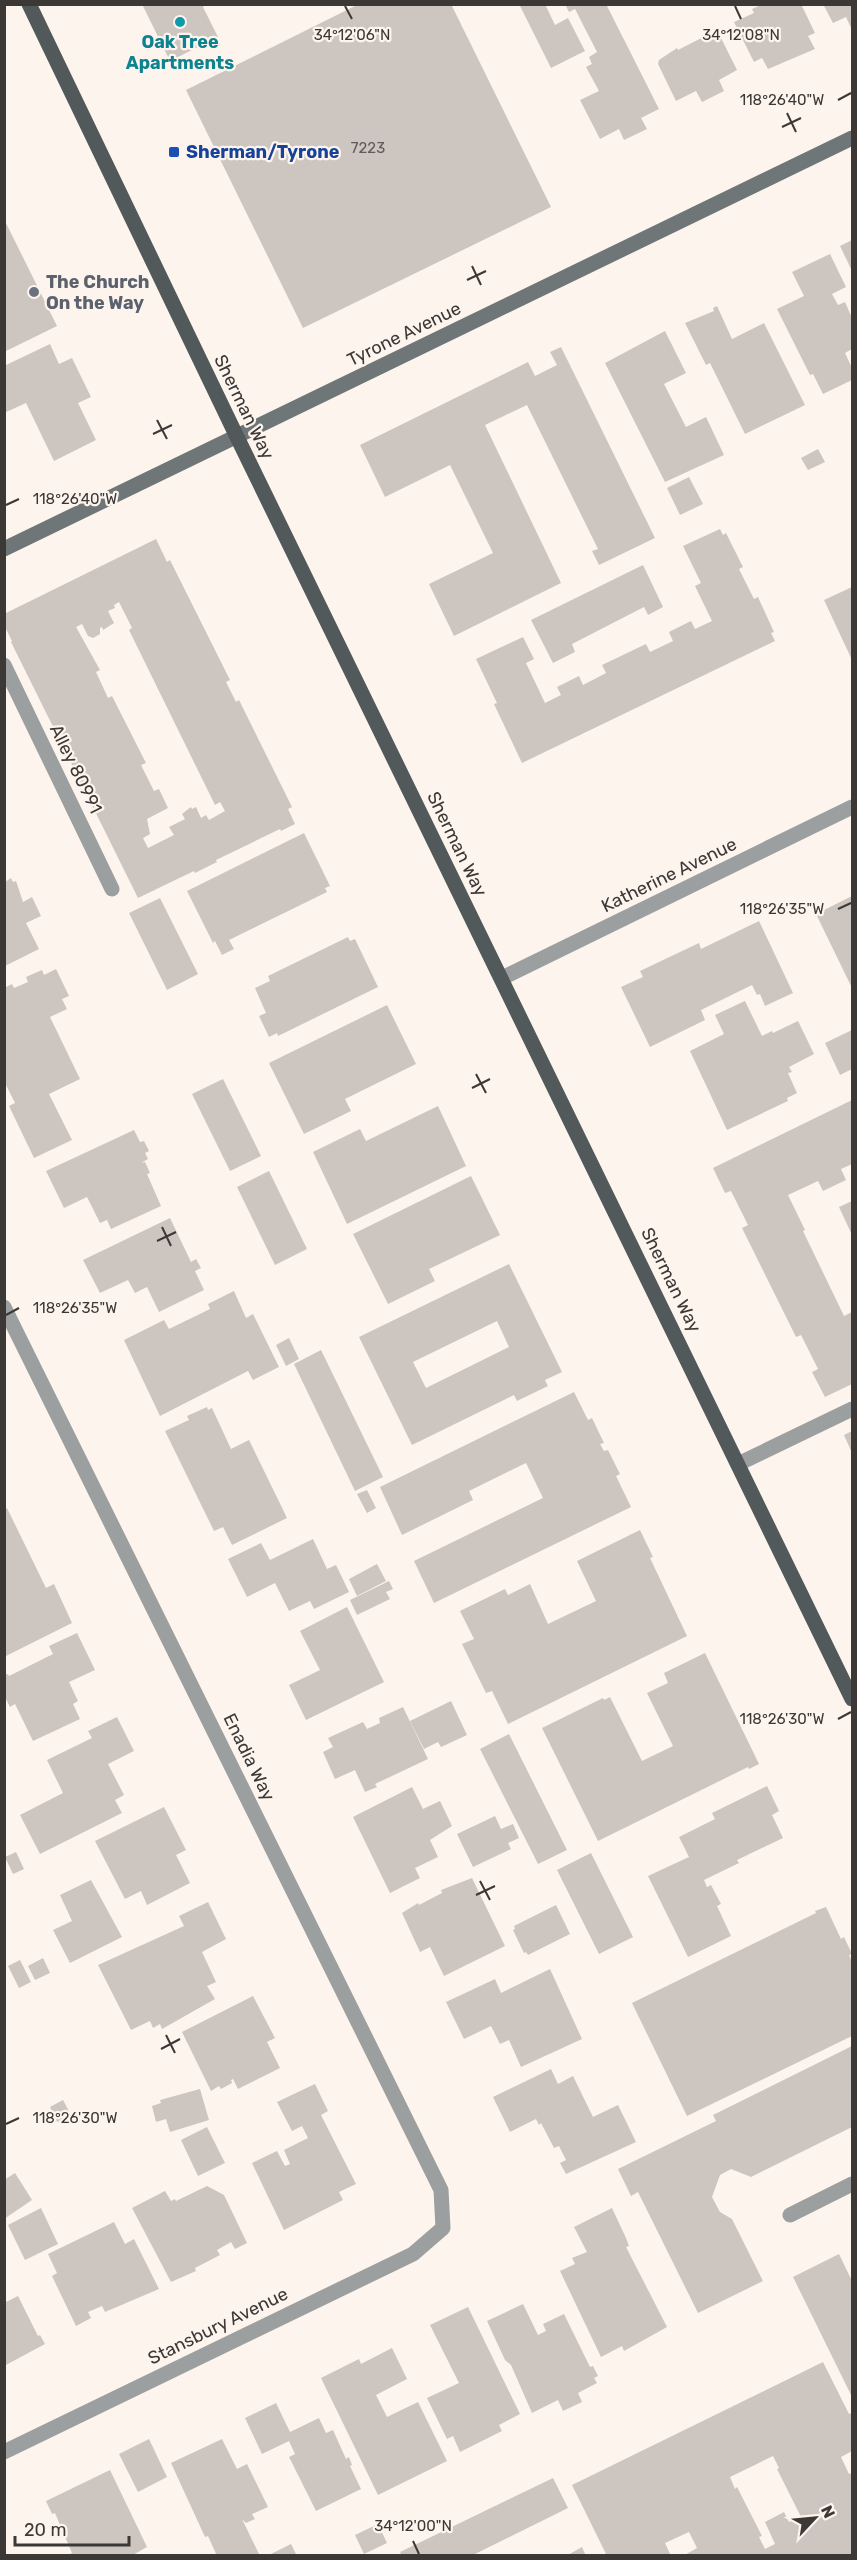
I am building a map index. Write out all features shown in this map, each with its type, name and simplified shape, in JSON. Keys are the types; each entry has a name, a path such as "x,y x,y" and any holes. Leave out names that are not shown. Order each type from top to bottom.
{"main road":[{"name":"Sherman Way","path":"29,4 237,437 852,1699"}],"street":[{"name":"Tyrone Avenue","path":"4,549 852,138"},
{"name":"Alley 80991","path":"4,665 112,889"},
{"name":"Katherine Avenue","path":"502,978 852,807"},
{"name":"Enadia Way","path":"4,1307 441,2190 443,2228"},
{"path":"738,1464 852,1409"},
{"path":"790,2215 852,2184"},
{"name":"Stansbury Avenue","path":"4,2452 413,2254 443,2228"}],"building":[{"name":"Oak Tree Apartments","path":"142,4 207,4 203,7 218,37 170,61"},
{"path":"359,4 451,4 551,207 303,328 186,90"},
{"path":"519,4 545,4 555,25 568,18 585,51 551,68"},
{"path":"565,4 606,4 659,109 641,118 647,129 624,140 619,129 600,139 580,100 599,91 586,67 592,64 589,57 597,52 575,9 569,12"},
{"path":"763,4 801,4 815,33 808,36 815,49 768,69 762,58 754,62 734,22 754,13 752,9"},
{"path":"823,4 852,4 852,30 846,17 833,23"},
{"path":"717,30 737,70 719,80 724,91 702,102 696,91 676,101 658,64 659,60 677,48 678,50"},
{"path":"4,219 57,326 4,352"},
{"path":"852,240 852,271 840,246"},
{"path":"830,254 846,287 832,294 838,305 845,302 852,318 852,349 845,353 852,368 852,380 823,394 813,374 810,375 777,309 804,296 792,272"},
{"path":"717,306 732,339 764,323 805,405 745,434 710,363 706,365 685,323 714,311 713,308"},
{"path":"665,331 686,373 664,384 686,427 706,417 724,455 665,482 605,363"},
{"path":"50,344 59,364 72,358 91,397 78,403 96,440 54,461 26,403 4,413 4,366"},
{"path":"561,347 655,538 599,565 592,551 598,549 527,405 485,425 561,583 454,636 429,584 493,553 450,465 385,497 360,445 528,362 535,376 557,365 550,352"},
{"path":"818,449 825,462 808,470 801,458"},
{"path":"689,477 703,504 680,515 667,488"},
{"path":"720,529 723,535 726,533 743,567 739,569 754,599 758,597 774,632 771,633 775,641 522,763 476,659 523,637 534,659 526,663 545,703 561,695 557,687 579,676 583,685 606,673 602,665 646,644 650,652 673,641 669,632 691,621 695,629 712,621 695,586 701,583 683,546"},
{"path":"156,539 167,562 170,560 230,680 226,682 236,702 239,700 292,807 288,809 295,824 281,831 280,829 216,860 217,862 195,873 194,871 138,898 11,642 4,625 4,614","holes":["119,602 132,628 129,630 215,805 220,802 225,811 209,820 206,815 201,818 196,807 192,809 191,807 182,814 185,819 169,827 174,835 148,848 143,838 150,834 147,819 168,808 159,789 154,791 141,765 146,763 112,696 108,698 96,672 100,670 76,627 82,624 88,636 93,638 100,634 100,628 102,627 103,630 114,623 108,611 115,608 114,605"]},
{"path":"643,565 663,607 648,615 644,607 572,644 575,652 553,663 531,620"},
{"path":"852,587 852,660 824,600"},
{"path":"304,833 330,886 325,888 327,892 229,940 234,949 222,955 215,941 213,943 187,891"},
{"path":"11,878 13,882 16,881 23,902 32,897 41,916 26,923 39,949 5,966 5,882"},
{"path":"852,896 852,988 816,914"},
{"path":"160,898 198,974 167,990 129,913"},
{"path":"759,921 793,993 765,1006 760,994 757,995 752,985 701,1010 705,1020 650,1047 621,987 643,977 640,971 699,943 701,949"},
{"path":"348,937 350,941 355,939 378,987 278,1036 277,1033 269,1037 259,1016 266,1013 255,988 270,981 268,976"},
{"path":"56,969 69,996 62,999 67,1009 50,1017 80,1079 49,1094 72,1140 34,1158 9,1106 15,1103 4,1081 4,988 12,984 14,988 28,982 26,977 42,970 44,975"},
{"path":"745,1001 762,1036 798,1021 814,1054 789,1067 792,1072 788,1073 797,1093 787,1098 788,1101 727,1130 690,1051 724,1034 715,1015"},
{"path":"387,1005 416,1064 345,1099 351,1111 304,1134 269,1063"},
{"path":"852,1030 852,1069 840,1075 825,1043"},
{"path":"223,1079 261,1156 230,1171 192,1094"},
{"path":"852,1100 852,1164 841,1169 846,1180 823,1191 818,1181 788,1195 844,1316 852,1312 852,1384 825,1397 812,1372 818,1369 801,1335 796,1337 742,1228 748,1225 731,1191 725,1193 713,1168"},
{"path":"438,1106 466,1166 347,1224 313,1152 360,1129 366,1141"},
{"path":"134,1130 140,1142 144,1141 149,1151 145,1153 148,1159 141,1163 145,1162 150,1173 147,1174 161,1206 111,1229 107,1220 100,1223 87,1197 64,1208 46,1171"},
{"path":"269,1171 307,1249 275,1265 237,1187"},
{"path":"471,1176 500,1235 429,1269 435,1281 388,1304 353,1234"},
{"path":"852,1201 852,1235 839,1207"},
{"path":"170,1218 191,1262 196,1259 201,1268 195,1271 204,1290 159,1312 147,1287 135,1293 128,1280 100,1293 83,1260"},
{"path":"509,1264 562,1372 545,1380 548,1386 517,1401 514,1395 412,1445 359,1337","holes":["497,1321 509,1347 426,1388 413,1362"]},
{"path":"234,1291 246,1318 253,1314 279,1367 253,1380 248,1371 160,1416 124,1340 164,1320 169,1329 210,1309 208,1304"},
{"path":"289,1338 299,1359 286,1366 276,1345"},
{"path":"321,1350 383,1477 355,1491 294,1364"},
{"path":"574,1392 588,1420 592,1418 604,1443 600,1444 604,1451 608,1450 620,1474 616,1476 631,1507 434,1603 414,1561 543,1498 526,1463 469,1491 473,1500 402,1535 380,1487"},
{"path":"207,1407 208,1410 212,1408 231,1449 249,1440 287,1518 232,1545 223,1527 214,1531 165,1431 189,1420 187,1416"},
{"path":"852,1431 852,1453 844,1435"},
{"path":"367,1490 376,1508 367,1513 357,1494"},
{"path":"7,1508 46,1588 54,1584 72,1623 4,1657 4,1510"},
{"path":"640,1530 653,1557 650,1558 687,1636 508,1724 492,1691 486,1693 462,1644 474,1639 460,1611 505,1589 508,1595 530,1584 548,1624 596,1601 577,1561"},
{"path":"313,1539 327,1569 336,1565 349,1592 314,1609 310,1601 289,1611 275,1583 247,1597 228,1559 261,1543 270,1560"},
{"path":"377,1564 386,1581 357,1596 349,1579"},
{"path":"389,1581 393,1589 386,1592 390,1599 357,1615 350,1600"},
{"path":"347,1607 384,1682 306,1720 289,1685 320,1670 300,1631"},
{"path":"77,1633 95,1670 69,1682 78,1701 73,1704 80,1719 33,1741 15,1704 10,1707 4,1695 4,1675 9,1676 53,1654 49,1646"},
{"path":"705,1653 759,1764 749,1769 748,1767 598,1841 542,1728 603,1698 604,1700 610,1697 642,1761 673,1746 647,1693 668,1683 664,1673"},
{"path":"451,1701 467,1735 441,1747 438,1742 424,1749 410,1721"},
{"path":"403,1707 428,1759 375,1784 377,1787 365,1792 355,1770 335,1779 323,1752 333,1747 328,1738 363,1722 367,1729 380,1723 379,1718"},
{"path":"117,1717 134,1751 108,1764 124,1795 115,1800 122,1813 40,1854 20,1815 63,1793 47,1760 92,1738 88,1731"},
{"path":"509,1734 567,1850 538,1864 480,1749"},
{"path":"767,1786 779,1811 772,1815 783,1838 737,1860 739,1863 704,1880 707,1887 711,1885 721,1904 717,1906 731,1936 688,1957 648,1876 689,1857 679,1837 715,1819 712,1813"},
{"path":"412,1787 423,1809 440,1801 452,1826 430,1840 438,1857 415,1868 420,1878 390,1893 353,1817"},
{"path":"164,1807 186,1850 176,1855 190,1883 147,1905 141,1891 125,1899 95,1841"},
{"path":"495,1816 501,1829 513,1824 519,1838 508,1843 511,1849 473,1867 457,1834"},
{"path":"16,1852 24,1869 13,1874 5,1857"},
{"path":"591,1853 633,1937 599,1954 557,1870"},
{"path":"472,1878 505,1946 444,1976 430,1947 420,1952 402,1913 442,1893 441,1890"},
{"path":"91,1880 122,1937 70,1963 53,1930 72,1921 60,1895"},
{"path":"208,1902 226,1939 202,1952 216,1982 207,1986 215,1999 162,2029 160,2024 153,2028 150,2021 131,2030 98,1965 184,1926 179,1916"},
{"path":"556,1905 570,1934 528,1955 524,1953 513,1930 514,1926"},
{"path":"826,1907 841,1939 844,1937 852,1954 849,1955 852,1962 852,2036 687,2116 632,2003"},
{"path":"43,1958 50,1973 35,1980 28,1966"},
{"path":"20,1960 31,1982 19,1988 8,1966"},
{"path":"550,1969 582,2039 521,2067 509,2040 500,2044 491,2026 464,2039 446,2002 495,1979 501,1993"},
{"path":"253,1996 275,2038 267,2042 280,2068 238,2089 233,2079 232,2083 221,2089 219,2086 211,2091 182,2032"},
{"path":"852,2046 852,2127 751,2177 731,2169 720,2175 712,2197 720,2212 732,2219 763,2281 698,2313 638,2192 631,2196 618,2169 716,2121 713,2115"},
{"path":"551,2069 558,2084 573,2076 593,2117 618,2105 636,2142 566,2174 560,2163 566,2160 559,2146 554,2148 541,2123 539,2125 536,2119 510,2132 493,2097"},
{"path":"315,2084 328,2111 321,2115 356,2184 339,2192 343,2200 284,2230 252,2163 277,2151 285,2166 290,2164 284,2150 308,2138 302,2126 292,2131 277,2102"},
{"path":"200,2089 209,2120 170,2132 166,2119 156,2122 152,2106 161,2103 160,2100"},
{"path":"63,2100 71,2115 57,2122 50,2107"},
{"path":"207,2127 225,2163 198,2176 181,2140"},
{"path":"15,2173 32,2200 4,2219 4,2180"},
{"path":"207,2186 224,2195 247,2243 235,2249 231,2242 217,2250 220,2255 195,2268 196,2271 171,2282 132,2208 165,2191 171,2201 175,2199 176,2201"},
{"path":"41,2208 58,2244 25,2260 8,2225"},
{"path":"612,2208 629,2246 626,2247 667,2327 624,2351 622,2346 601,2357 560,2271 575,2264 572,2258 587,2252 574,2227"},
{"path":"114,2222 125,2244 134,2239 159,2289 105,2312 102,2306 88,2312 91,2318 76,2326 52,2276 57,2273 48,2254"},
{"path":"839,2254 852,2281 852,2397 793,2277"},
{"path":"18,2296 38,2336 40,2335 45,2344 4,2366 4,2303"},
{"path":"523,2304 538,2335 546,2331 543,2324 564,2314 590,2367 593,2366 598,2376 594,2378 597,2383 578,2393 582,2402 563,2411 558,2400 532,2413 511,2365 505,2360 487,2321"},
{"path":"468,2307 520,2414 499,2425 502,2431 460,2452 453,2436 447,2439 427,2398 459,2383 430,2325"},
{"path":"392,2348 407,2379 376,2395 387,2417 418,2402 447,2461 378,2495 321,2378 359,2359 361,2364"},
{"path":"823,2362 849,2414 852,2413 852,2451 841,2457 849,2474 852,2473 852,2556 683,2556 697,2548 689,2532 665,2543 671,2556 607,2556 572,2485","holes":["773,2456 779,2468 777,2469 801,2517 789,2522 784,2512 765,2522 775,2544 765,2549 759,2537 762,2536 730,2477"]},
{"path":"276,2403 290,2432 319,2418 326,2433 333,2430 346,2459 349,2457 352,2465 350,2466 361,2489 316,2511 289,2457 295,2454 289,2441 262,2454 245,2418"},
{"path":"149,2439 167,2477 138,2492 119,2454"},
{"path":"222,2439 237,2469 247,2464 268,2507 252,2514 255,2519 246,2523 242,2519 259,2554 256,2556 217,2556 208,2536 205,2537 171,2463"},
{"path":"110,2470 147,2547 131,2556 66,2556 72,2553 55,2513 52,2514 46,2501"},
{"path":"553,2478 568,2508 471,2556 402,2556 400,2552"},
{"path":"378,2524 387,2543 364,2554 355,2535"},
{"path":"291,2544 297,2556 267,2556"},
{"path":"582,2547 586,2556 566,2556"}],"place":[{"name":"Oak Tree Apartments","path":"180,22"},
{"name":"Sherman/Tyrone","path":"174,152"},
{"name":"The Church On the Way","path":"34,292"}]}
